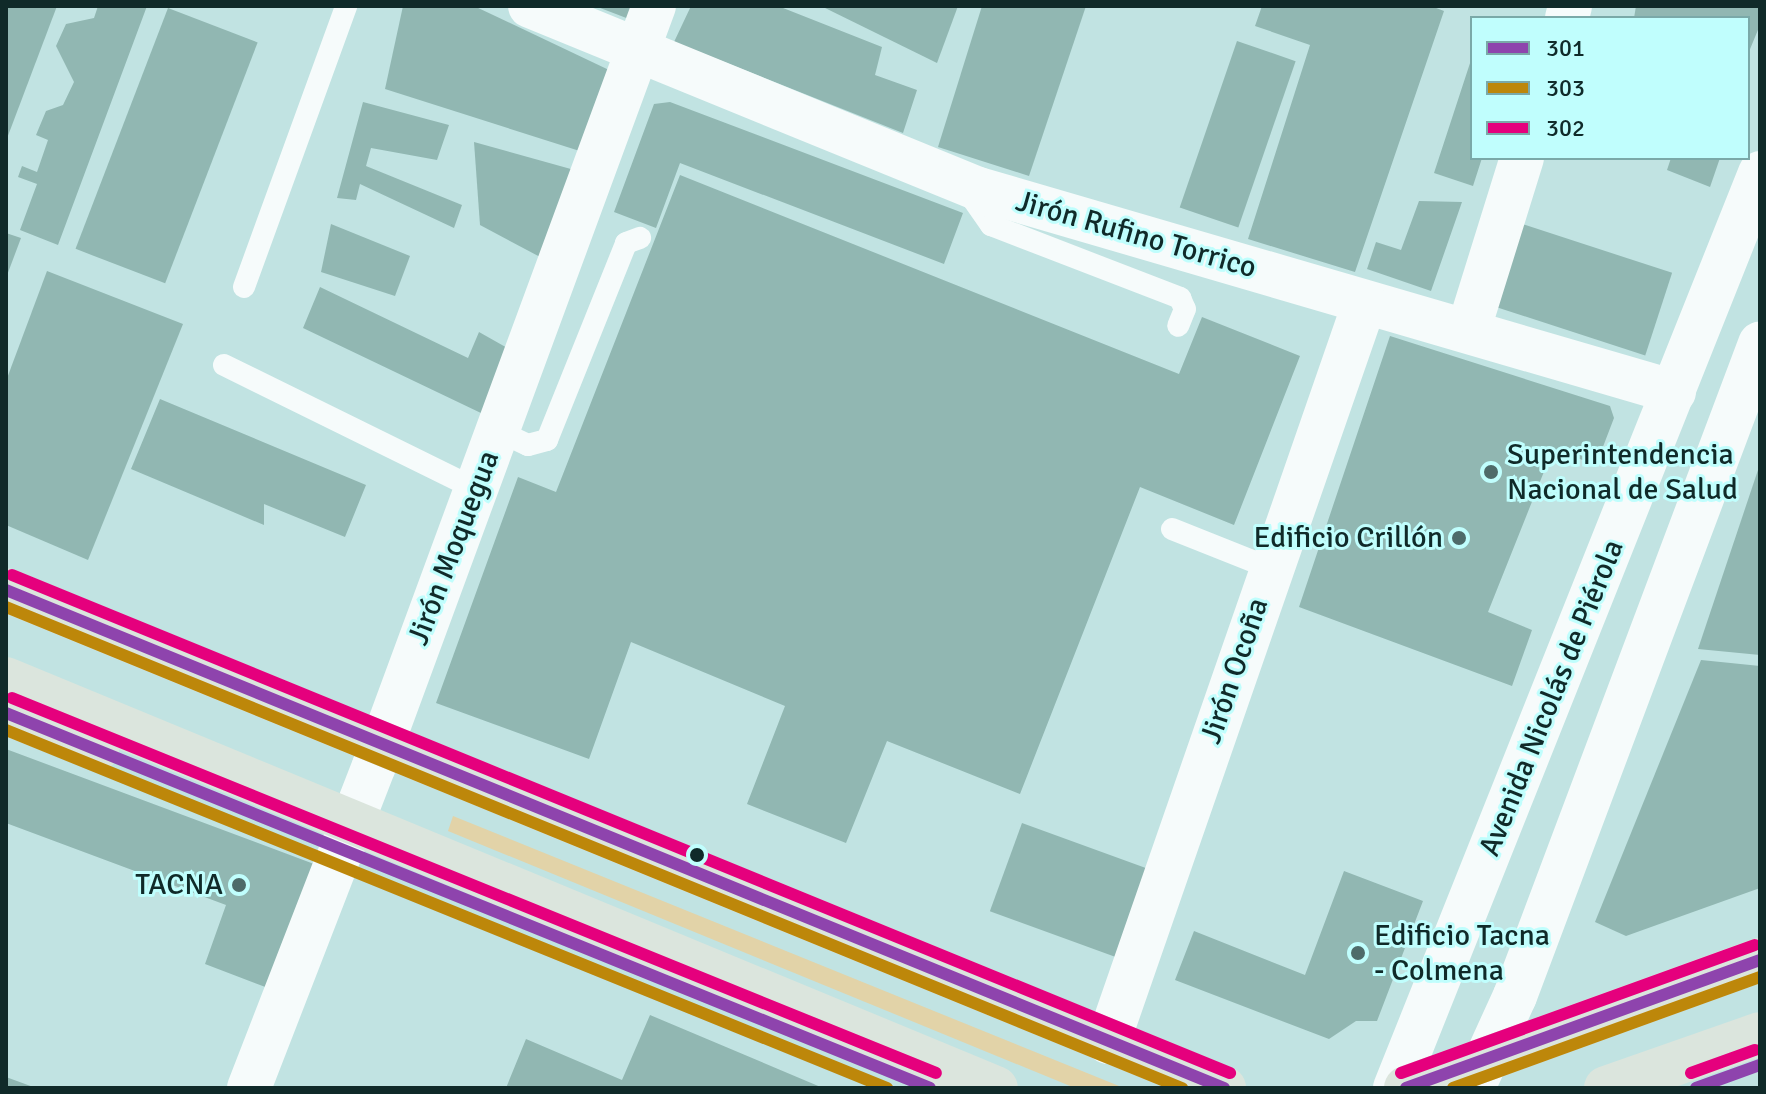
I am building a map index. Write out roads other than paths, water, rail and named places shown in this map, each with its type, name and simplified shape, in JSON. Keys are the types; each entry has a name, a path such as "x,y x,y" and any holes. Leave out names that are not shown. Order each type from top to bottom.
{"main road":[{"path":"6,590 1224,1088"},
{"path":"6,679 347,834 930,1088"},
{"path":"6,713 347,834 996,1088"},
{"path":"1406,1088 1480,1072 1760,960"},
{"path":"1606,1088 1760,1034"},
{"path":"1696,1088 1760,1065"}],"street":[{"name":"Jirón Rufino Torrico","path":"530,6 636,51 954,170 1365,302 1469,328 1674,392 1748,409"},
{"name":"Jirón Moquegua","path":"249,1088 382,742 654,6"},
{"path":"1469,328 1521,160"},
{"name":"Avenida Nicolás de Piérola","path":"1395,1088 1760,173"},
{"name":"Jirón Ocoña","path":"1108,1042 1270,568 1365,302"},
{"path":"1480,1072 1515,996 1748,409 1760,344"}],"lane":[{"path":"244,287 346,6"},
{"path":"954,170 978,213 991,225 1180,298 1185,309 1178,326"},
{"path":"498,431 528,445 547,440 626,243 640,238"},
{"path":"224,365 476,489"},
{"path":"1172,529 1270,568"}],"place":[{"name":"Superintendencia Nacional de Salud","path":"1491,472"},
{"name":"Edificio Crillón","path":"1459,538"},
{"name":"TACNA","path":"239,885"},
{"name":"Edificio Tacna - Colmena","path":"1358,953"}]}
